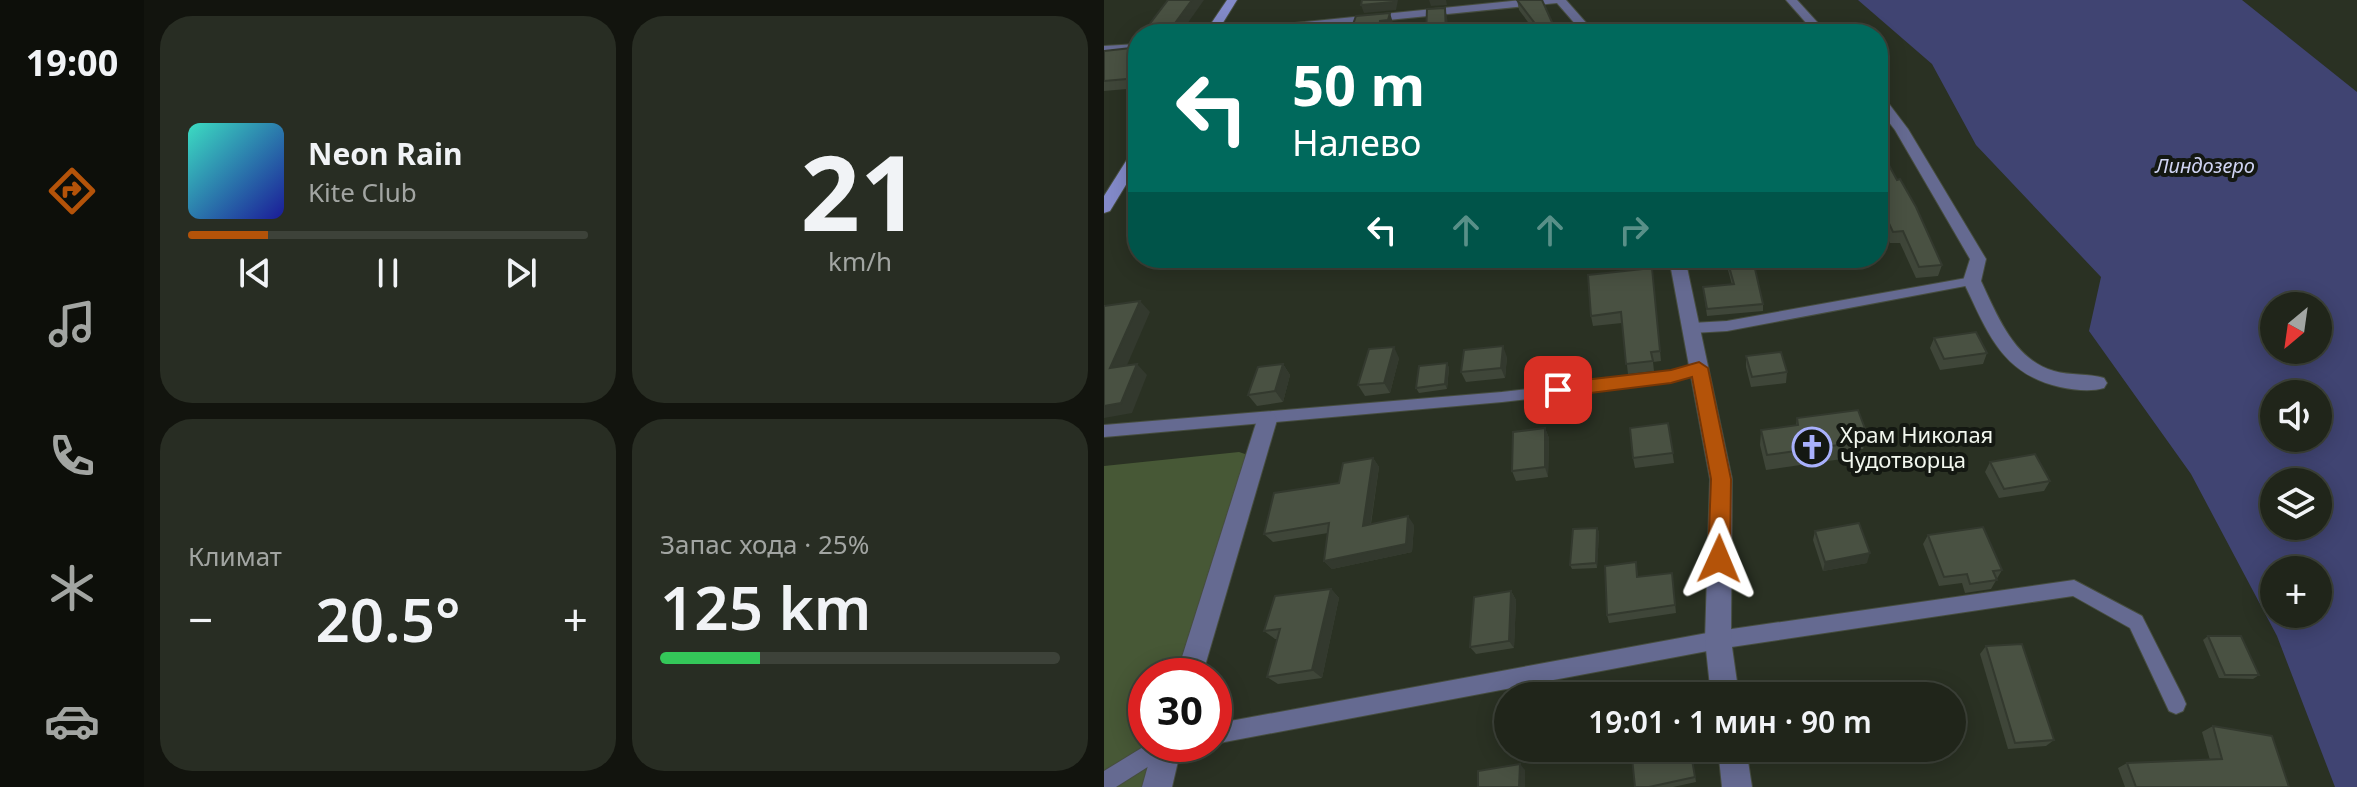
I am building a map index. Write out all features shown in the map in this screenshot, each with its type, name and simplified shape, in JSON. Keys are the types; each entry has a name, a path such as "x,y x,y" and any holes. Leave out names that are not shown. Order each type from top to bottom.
{"street":[{"path":"1218,24 1232,0"},
{"path":"1370,24 1554,0"},
{"path":"1560,0 1581,24"},
{"path":"1791,0 1813,24"},
{"path":"1104,50 1128,49"},
{"path":"1888,115 1978,259 1972,281 2003,345 2026,368 2061,384 2097,383"},
{"path":"1104,208 1128,169"},
{"path":"1679,268 1721,479 1718,640 1723,682"},
{"path":"1194,658 1267,420"},
{"path":"1157,787 1163,762"},
{"path":"1734,762 1737,787"}],"lane":[{"path":"1692,328 1727,326 1972,281"},
{"path":"1104,431 1267,420 1386,405 1517,396 1671,377 1699,368"},
{"path":"1232,731 1718,640 2074,588 2136,622 2176,704"},
{"path":"1104,783 1138,762"}],"green space":[{"path":"1239,452 1251,456 1200,658 1128,658 1128,762 1169,762 1156,787 1104,787 1104,466"}],"water":[{"name":"Линдозеро","path":"1858,0 2242,0 2357,92 2357,787 2335,787 2273,628 2332,628 2332,556 2260,556 2260,604 2191,474 2089,331 2101,277 1976,145 1932,64"}],"building":[{"path":"1168,0 1192,0 1174,24 1150,24"},
{"path":"1362,0 1394,0 1361,5"},
{"path":"1517,0 1542,0 1553,24 1535,24"},
{"path":"1445,8 1446,24 1426,24 1427,9"},
{"path":"1390,13 1388,20 1380,21 1380,24 1353,24 1356,16"},
{"path":"1128,48 1128,79 1104,81 1104,51"},
{"path":"1888,163 1916,207 1942,265 1919,267 1903,231 1893,232 1888,221"},
{"path":"1652,268 1660,351 1651,352 1653,361 1626,364 1621,312 1591,316 1588,275"},
{"path":"1729,268 1755,268 1763,304 1707,309 1703,287 1734,284"},
{"path":"1140,301 1110,368 1137,364 1121,403 1104,406 1104,306"},
{"path":"1976,332 1987,353 1944,359 1934,338"},
{"path":"1503,346 1501,368 1461,372 1464,350"},
{"path":"1394,347 1384,383 1358,385 1369,349"},
{"path":"1781,352 1787,372 1752,377 1746,356"},
{"path":"1447,363 1445,384 1416,388 1419,366"},
{"path":"1283,364 1275,391 1248,395 1258,367"},
{"path":"1858,410 1867,434 1857,435 1860,442 1767,455 1761,430 1798,425 1797,418"},
{"path":"1668,423 1673,453 1633,458 1630,428"},
{"path":"1545,428 1545,467 1512,471 1513,432"},
{"path":"2035,454 2050,481 2004,489 1990,462"},
{"path":"1373,458 1363,526 1408,516 1406,544 1324,561 1329,523 1264,534 1274,493 1339,483 1343,463"},
{"path":"1859,523 1870,553 1825,562 1815,531"},
{"path":"1983,527 2002,570 1993,571 1997,580 1970,584 1967,574 1944,577 1928,535"},
{"path":"1597,528 1596,563 1570,565 1573,529"},
{"path":"1636,562 1637,577 1672,573 1675,605 1607,615 1605,566"},
{"path":"1331,589 1312,670 1267,677 1280,629 1264,631 1275,596"},
{"path":"1511,591 1509,641 1470,647 1474,597"},
{"path":"2208,636 2241,636 2259,675 2225,675"},
{"path":"2022,644 2054,740 2015,743 1986,646"},
{"path":"2213,726 2272,736 2289,787 2136,787 2127,763 2222,759"},
{"path":"1632,762 1692,762 1695,777 1635,787"},
{"path":"1520,764 1519,787 1478,787 1478,771"}],"place":[{"name":"Храм Николая Чудотворца","path":"1812,447"}],"route":[{"path":"1558,390 1671,377 1699,368 1721,479 1719,559"}]}
